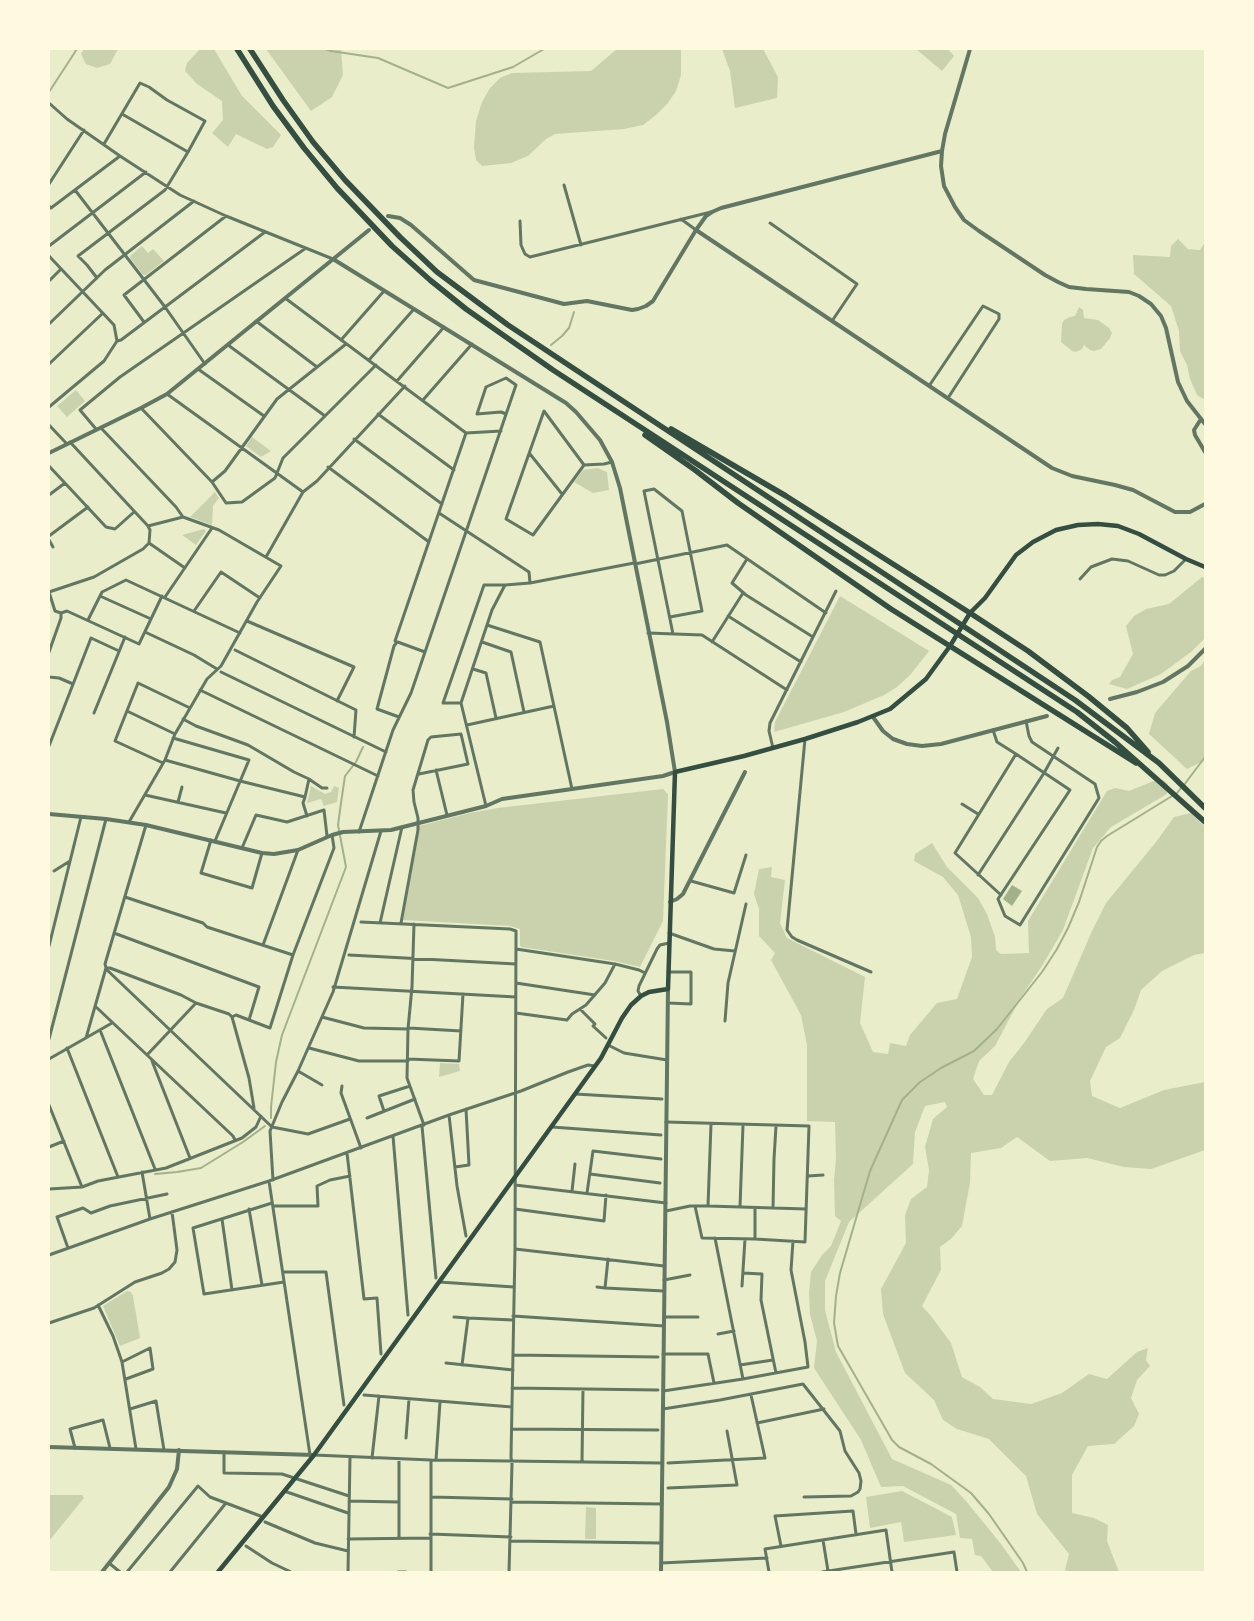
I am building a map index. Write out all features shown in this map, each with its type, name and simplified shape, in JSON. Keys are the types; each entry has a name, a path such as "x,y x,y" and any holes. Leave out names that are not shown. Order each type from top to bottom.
{"highway":[{"path":"237,49 273,106 336,188 392,246 466,309 579,387 738,503 891,609 1131,758 1149,771 1205,822"},
{"path":"250,49 313,142 345,180 437,272 508,325 1074,700 1141,747 1205,808"},
{"path":"579,387 1077,712 1131,758"},
{"path":"617,397 786,496 1028,651 1127,728 1141,747"}],"main road":[{"path":"218,1572 264,1520 438,1280 515,1178 595,1066 631,1005 641,996 655,990 668,989 675,772 805,739 873,717 890,709 926,679 950,646 970,613 985,598 1016,555 1033,542 1056,530 1078,525 1118,526 1139,534 1205,567"}],"street":[{"path":"970,49 945,134 942,151 942,179 949,198 964,220 1058,282 1069,287 1086,290 1129,292 1140,296 1151,304 1166,328 1178,382 1187,401 1205,424"},
{"path":"97,278 87,264 78,256 168,187 205,121 140,83 104,144"},
{"path":"49,103 120,156 168,187 226,216 333,259 472,344 576,412 600,440 612,462 620,488 667,722 675,772 663,776 502,799 486,806 402,827 381,831 343,832 298,850 274,854 262,853 146,824 49,814"},
{"path":"122,114 188,152"},
{"path":"49,184 84,130"},
{"path":"388,216 400,218 411,225 474,280 564,304 587,302 632,310 646,306 653,301 696,230 706,216 712,212 721,208 942,151"},
{"path":"49,206 51,208 120,156"},
{"path":"49,246 146,172"},
{"path":"564,185 581,245"},
{"path":"75,190 184,333 205,364"},
{"path":"49,324 124,255 194,201"},
{"path":"520,221 521,245 530,257 712,212"},
{"path":"144,322 124,295 226,216"},
{"path":"682,219 1058,471 1072,476 1123,487 1142,494 1175,512 1190,512 1205,504"},
{"path":"770,223 857,284 832,321"},
{"path":"49,453 167,394 370,230"},
{"path":"49,407 104,361 117,341 265,232"},
{"path":"183,518 176,507 80,410 120,377 307,248"},
{"path":"49,256 114,325 117,341"},
{"path":"49,281 61,269"},
{"path":"341,340 384,291"},
{"path":"285,298 466,432 501,431"},
{"path":"929,386 983,306 998,314 999,318 948,398"},
{"path":"369,360 414,309"},
{"path":"49,364 103,313"},
{"path":"256,322 317,367"},
{"path":"397,381 444,327"},
{"path":"212,482 225,471 277,399 346,344"},
{"path":"423,400 472,344"},
{"path":"228,345 325,416"},
{"path":"141,408 212,482 226,503 242,502 275,478 283,458 376,365"},
{"path":"198,369 264,416"},
{"path":"359,832 393,730 411,693 516,386 506,378 486,387 477,414 501,412 506,414"},
{"path":"266,557 303,492 316,481 405,386"},
{"path":"167,394 303,492"},
{"path":"584,465 544,411 506,519 533,535 584,465 612,462"},
{"path":"378,414 454,470"},
{"path":"1201,420 1194,430 1198,442 1205,452"},
{"path":"49,425 150,530 149,543 143,549 94,577 49,592 55,612 61,614 67,611 139,644 163,597 212,528"},
{"path":"399,718 377,708 394,646 397,642 395,641 466,432"},
{"path":"354,439 442,504"},
{"path":"530,453 562,494"},
{"path":"49,466 106,527 115,529 134,512"},
{"path":"328,467 429,542"},
{"path":"49,495 65,483"},
{"path":"670,617 702,611 682,511 654,489 644,491 673,634"},
{"path":"53,547 49,538 88,507"},
{"path":"439,513 529,572 530,583"},
{"path":"129,822 164,761 175,734 200,690 207,679 219,671 247,620 281,566 219,530 183,518 148,526"},
{"path":"149,543 185,568"},
{"path":"461,703 443,703 484,585 530,583 658,560 727,545 826,613"},
{"path":"747,559 732,583 813,637"},
{"path":"1080,579 1091,567 1112,559 1128,561 1159,575 1165,575 1174,572 1186,559"},
{"path":"194,611 221,572 261,598"},
{"path":"88,620 102,592 126,580 240,633"},
{"path":"486,806 461,703 492,610 505,585"},
{"path":"712,642 743,592"},
{"path":"773,748 769,736 769,726 836,592"},
{"path":"100,596 151,619"},
{"path":"49,652 61,614"},
{"path":"728,616 801,662"},
{"path":"247,620 354,667 337,701"},
{"path":"487,624 540,642 572,790"},
{"path":"145,632 194,655 219,671 386,752"},
{"path":"648,633 702,635 787,690"},
{"path":"94,713 125,637"},
{"path":"49,746 91,638 119,651"},
{"path":"397,642 425,652"},
{"path":"482,642 511,652 524,712"},
{"path":"1110,699 1137,692 1163,682 1188,666 1205,649"},
{"path":"235,650 356,710 354,737"},
{"path":"472,669 486,674 496,718"},
{"path":"49,677 59,678 73,684"},
{"path":"190,708 138,684 115,741 164,761 305,797"},
{"path":"200,690 378,776"},
{"path":"467,725 554,706"},
{"path":"127,711 175,734"},
{"path":"873,717 888,736 914,746 941,744 1047,716"},
{"path":"184,718 196,726 248,745 294,772 310,779 322,788 327,788"},
{"path":"993,730 997,742 1070,790 998,899 1005,916 1020,925 1099,798 1095,784 1032,742 1026,721"},
{"path":"401,923 418,830 413,790 429,738 461,734 468,764 418,774"},
{"path":"173,738 249,760 213,841 202,873 252,888 262,853"},
{"path":"805,739 787,930 797,940 871,972"},
{"path":"978,875 1058,748"},
{"path":"1001,895 955,853 1016,754"},
{"path":"436,770 447,815"},
{"path":"670,902 682,897 745,772"},
{"path":"307,816 303,803 310,779"},
{"path":"178,802 182,787"},
{"path":"145,794 226,812"},
{"path":"962,804 978,814"},
{"path":"232,1017 236,1015 270,1028 293,955 334,848 324,810 287,822 256,815 242,848"},
{"path":"49,946 80,817"},
{"path":"49,1039 106,819"},
{"path":"86,1038 106,968 105,964 146,824"},
{"path":"380,922 402,827"},
{"path":"312,1455 273,1205 270,1131 333,992 381,831"},
{"path":"262,945 298,850"},
{"path":"691,881 734,893 746,855"},
{"path":"54,871 70,861"},
{"path":"126,897 293,955"},
{"path":"725,1021 728,983 746,904"},
{"path":"361,922 510,929 516,931 512,1501 509,1572"},
{"path":"414,924 407,1078 423,1125 438,1280 514,1287"},
{"path":"114,932 259,987 249,1020"},
{"path":"669,932 714,949 735,951"},
{"path":"641,996 638,991 639,986 657,948 660,945 669,943"},
{"path":"516,949 615,964 644,973"},
{"path":"349,955 516,964"},
{"path":"516,1013 567,1020 595,995 605,983 615,964"},
{"path":"106,968 164,988 196,1003 229,1014 232,1017 249,1078 254,1109"},
{"path":"106,968 272,1127 308,1134 350,1119"},
{"path":"668,972 691,972 691,1004 668,1004"},
{"path":"516,983 595,995"},
{"path":"333,987 516,997"},
{"path":"661,1572 663,1409 660,1391 664,1326 668,989"},
{"path":"309,1048 359,1061 459,1061 463,994"},
{"path":"147,1056 196,1003"},
{"path":"94,1006 233,1136 235,1140"},
{"path":"580,1009 595,1024 593,1026 606,1038"},
{"path":"322,1017 364,1028 461,1031"},
{"path":"49,1059 112,1023"},
{"path":"100,1030 155,1169"},
{"path":"608,1045 624,1053 667,1060"},
{"path":"67,1048 118,1177"},
{"path":"151,1060 190,1158"},
{"path":"49,1255 150,1219 271,1181 588,1065 595,1066"},
{"path":"298,1071 322,1085"},
{"path":"342,1086 341,1093 361,1148"},
{"path":"384,1111 379,1096 410,1086"},
{"path":"576,1094 662,1098"},
{"path":"367,1118 415,1099"},
{"path":"49,1105 82,1187"},
{"path":"455,1167 469,1165 466,1109"},
{"path":"449,1115 466,1236"},
{"path":"49,1184 50,1189 82,1187 98,1181 166,1168 242,1138 256,1127 261,1116"},
{"path":"666,1122 809,1126 805,1242 702,1238 695,1206"},
{"path":"708,1206 711,1124"},
{"path":"740,1207 743,1125"},
{"path":"773,1208 776,1126"},
{"path":"552,1127 661,1135"},
{"path":"393,1136 408,1315"},
{"path":"49,1147 64,1141"},
{"path":"588,1193 593,1151 661,1159"},
{"path":"347,1153 364,1300 377,1298 381,1354"},
{"path":"572,1191 575,1164"},
{"path":"142,1172 150,1219"},
{"path":"590,1174 660,1182"},
{"path":"808,1176 822,1175"},
{"path":"285,1282 204,1294 193,1228 249,1209 273,1205 318,1206 317,1186 330,1180 350,1176"},
{"path":"515,1184 666,1203"},
{"path":"68,1248 57,1217 84,1208 92,1213 110,1206 167,1194"},
{"path":"515,1209 604,1221 606,1196"},
{"path":"666,1211 695,1206 806,1209"},
{"path":"755,1239 756,1208"},
{"path":"249,1209 262,1285"},
{"path":"49,1323 94,1308 135,1282 162,1273 172,1266 177,1250 172,1212"},
{"path":"222,1218 232,1290"},
{"path":"715,1238 743,1379"},
{"path":"742,1286 744,1239"},
{"path":"512,1388 660,1391 808,1367 792,1270 793,1241"},
{"path":"514,1249 664,1266"},
{"path":"605,1288 608,1260"},
{"path":"283,1272 326,1272 344,1405"},
{"path":"743,1273 762,1274 761,1300 776,1373"},
{"path":"664,1280 690,1275"},
{"path":"597,1287 664,1291"},
{"path":"98,1305 113,1336 122,1362 136,1449"},
{"path":"454,1317 513,1318 664,1326"},
{"path":"664,1317 698,1318"},
{"path":"462,1365 468,1318"},
{"path":"718,1334 734,1331"},
{"path":"122,1362 150,1348 153,1369 126,1379"},
{"path":"663,1354 708,1354 714,1383"},
{"path":"513,1355 658,1356"},
{"path":"740,1366 773,1360"},
{"path":"446,1363 512,1370"},
{"path":"663,1409 751,1395 803,1384 840,1431 844,1451 861,1478 858,1492 851,1496 804,1497"},
{"path":"582,1462 583,1389"},
{"path":"364,1395 512,1408"},
{"path":"668,1463 764,1458 751,1395"},
{"path":"372,1458 378,1396"},
{"path":"406,1438 409,1399"},
{"path":"130,1409 156,1401 164,1450"},
{"path":"436,1460 440,1402"},
{"path":"757,1423 824,1409"},
{"path":"75,1448 70,1430 103,1420 110,1448"},
{"path":"512,1429 658,1430"},
{"path":"668,1488 737,1485 727,1431"},
{"path":"49,1447 431,1460 662,1463"},
{"path":"102,1572 169,1487 177,1469 179,1450"},
{"path":"224,1452 224,1473 282,1474 349,1496"},
{"path":"349,1572 348,1513 350,1457"},
{"path":"399,1459 399,1538"},
{"path":"431,1460 431,1572"},
{"path":"127,1572 198,1486 210,1498 226,1503 315,1543 348,1551"},
{"path":"284,1491 348,1513"},
{"path":"431,1497 512,1501 662,1504"},
{"path":"349,1502 399,1502"},
{"path":"170,1572 226,1503"},
{"path":"781,1546 775,1516 853,1510 856,1534"},
{"path":"769,1572 765,1549 886,1530 892,1572"},
{"path":"348,1539 430,1536 661,1543"},
{"path":"823,1540 828,1572"},
{"path":"246,1546 272,1563 291,1572"},
{"path":"822,1572 954,1552 958,1572"},
{"path":"661,1563 766,1558"},
{"path":"109,1563 120,1572"},
{"path":"398,1572 406,1572"}],"shaded area":[{"path":"84,49 118,49 110,64 97,68 86,64 81,54"},
{"path":"200,49 214,49 242,96 281,135 273,147 267,149 236,134 228,147 212,133 223,120 222,101 197,84 185,71 187,63"},
{"path":"266,49 341,49 343,75 332,97 311,111"},
{"path":"617,49 681,49 681,75 676,91 668,103 656,115 643,125 624,129 555,134 546,139 528,156 511,163 482,166 476,160 474,148 476,121 482,102 490,88 500,78 512,73 591,71"},
{"path":"722,49 763,49 778,77 777,98 735,108 730,71"},
{"path":"916,49 948,49 954,56 942,71"},
{"path":"1178,239 1188,249 1200,250 1205,242 1205,400 1197,395 1190,379 1187,365 1180,351 1179,331 1171,306 1134,274 1133,255 1170,257 1171,246"},
{"path":"142,246 148,253 153,249 164,261 146,275 143,275 130,258"},
{"path":"1079,307 1083,310 1084,318 1098,320 1109,328 1112,333 1101,349 1094,351 1084,345 1082,349 1076,352 1061,342 1064,320 1075,316"},
{"path":"76,390 85,401 67,417 57,406"},
{"path":"252,437 271,451 261,457 246,446"},
{"path":"598,468 607,472 609,490 593,493 574,482 583,470"},
{"path":"215,492 219,498 213,506 212,525 190,517"},
{"path":"204,529 206,531 196,545 182,535"},
{"path":"1202,577 1205,578 1205,638 1191,652 1161,674 1127,689 1109,684 1112,680 1120,677 1133,654 1126,626 1134,616 1146,609 1169,604"},
{"path":"840,596 929,651 911,674 897,687 884,695 844,712 774,732 775,722"},
{"path":"1205,660 1205,760 1187,769 1149,734 1155,713 1191,671 1201,666"},
{"path":"1156,780 1163,780 1168,784 1167,794 1111,827 1093,848 1063,930 1021,997 995,1046 979,1061 973,1079 984,1095 992,1095 1009,1062 1047,1009 1063,998 1106,903 1174,817 1191,813 1205,827 1205,953 1194,955 1162,971 1141,990 1134,1010 1120,1038 1106,1047 1090,1081 1092,1096 1120,1108 1164,1090 1205,1082 1205,1150 1151,1169 1124,1167 1087,1158 1050,1161 1017,1137 1001,1148 971,1153 970,1183 962,1226 951,1239 940,1247 941,1270 922,1306 951,1343 962,1377 980,1387 993,1399 1031,1404 1062,1393 1089,1374 1107,1379 1137,1352 1148,1348 1146,1360 1150,1366 1137,1380 1131,1398 1139,1414 1134,1426 1114,1444 1088,1446 1072,1475 1072,1513 1094,1518 1108,1525 1107,1541 1119,1572 1068,1572 1065,1570 1069,1554 1037,1514 1026,1476 989,1439 957,1429 943,1420 934,1400 905,1373 883,1314 881,1289 906,1243 905,1215 911,1199 927,1187 929,1170 925,1147 933,1119 947,1107 945,1102 925,1106 915,1132 913,1164 849,1222 825,1281 825,1310 836,1352 892,1459 951,1485 1001,1544 1021,1572 993,1572 981,1556 975,1555 972,1539 960,1538 956,1514 903,1486 881,1487 861,1440 814,1368 817,1341 810,1314 811,1272 822,1255 831,1246 841,1221 835,1216 835,1122 807,1121 807,1045 801,1015 771,960 775,953 759,936 759,909 754,894 759,869 772,867 771,877 785,880 780,923 787,938 865,977 860,1023 873,1052 888,1054 890,1043 906,1046 910,1035 937,1003 957,999 972,957 971,937 958,895 943,877 914,861 915,854 932,843 947,867 978,898 987,914 995,937 996,950 1001,954 1029,953 1028,921 1107,791 1115,788 1129,791"},
{"path":"311,786 325,794 331,792 334,786 339,788 337,802 324,806 321,799 307,803"},
{"path":"663,789 668,794 663,921 640,967 614,961 521,947 520,929 510,926 403,920 419,826 498,808"},
{"path":"1012,885 1022,891 1012,906 1003,899"},
{"path":"440,1063 459,1064 460,1071 439,1077"},
{"path":"127,1291 131,1292 133,1296 140,1338 120,1346 103,1306"},
{"path":"902,1491 952,1517 956,1535 904,1542 901,1522 870,1528 866,1497"},
{"path":"49,1495 82,1495 84,1498 49,1541"},
{"path":"586,1507 596,1508 596,1539 585,1539"}],"waterway":[{"path":"49,92 77,49"},
{"path":"325,49 378,58 448,88 513,67 544,49"},
{"path":"551,345 569,328 574,312"},
{"path":"271,1118 276,1062 282,1035 346,867 338,825 341,803 345,776 356,762 363,747"},
{"path":"1184,785 1205,757"},
{"path":"1027,1572 1023,1563 989,1514 971,1493 931,1464 899,1447 892,1440 838,1346 834,1323 840,1273 870,1171 902,1100 920,1082 941,1068 974,1051 997,1029 1042,972 1068,928 1079,902 1097,847 1101,841 1177,793 1181,788"},
{"path":"155,1174 201,1168 265,1126"}]}
